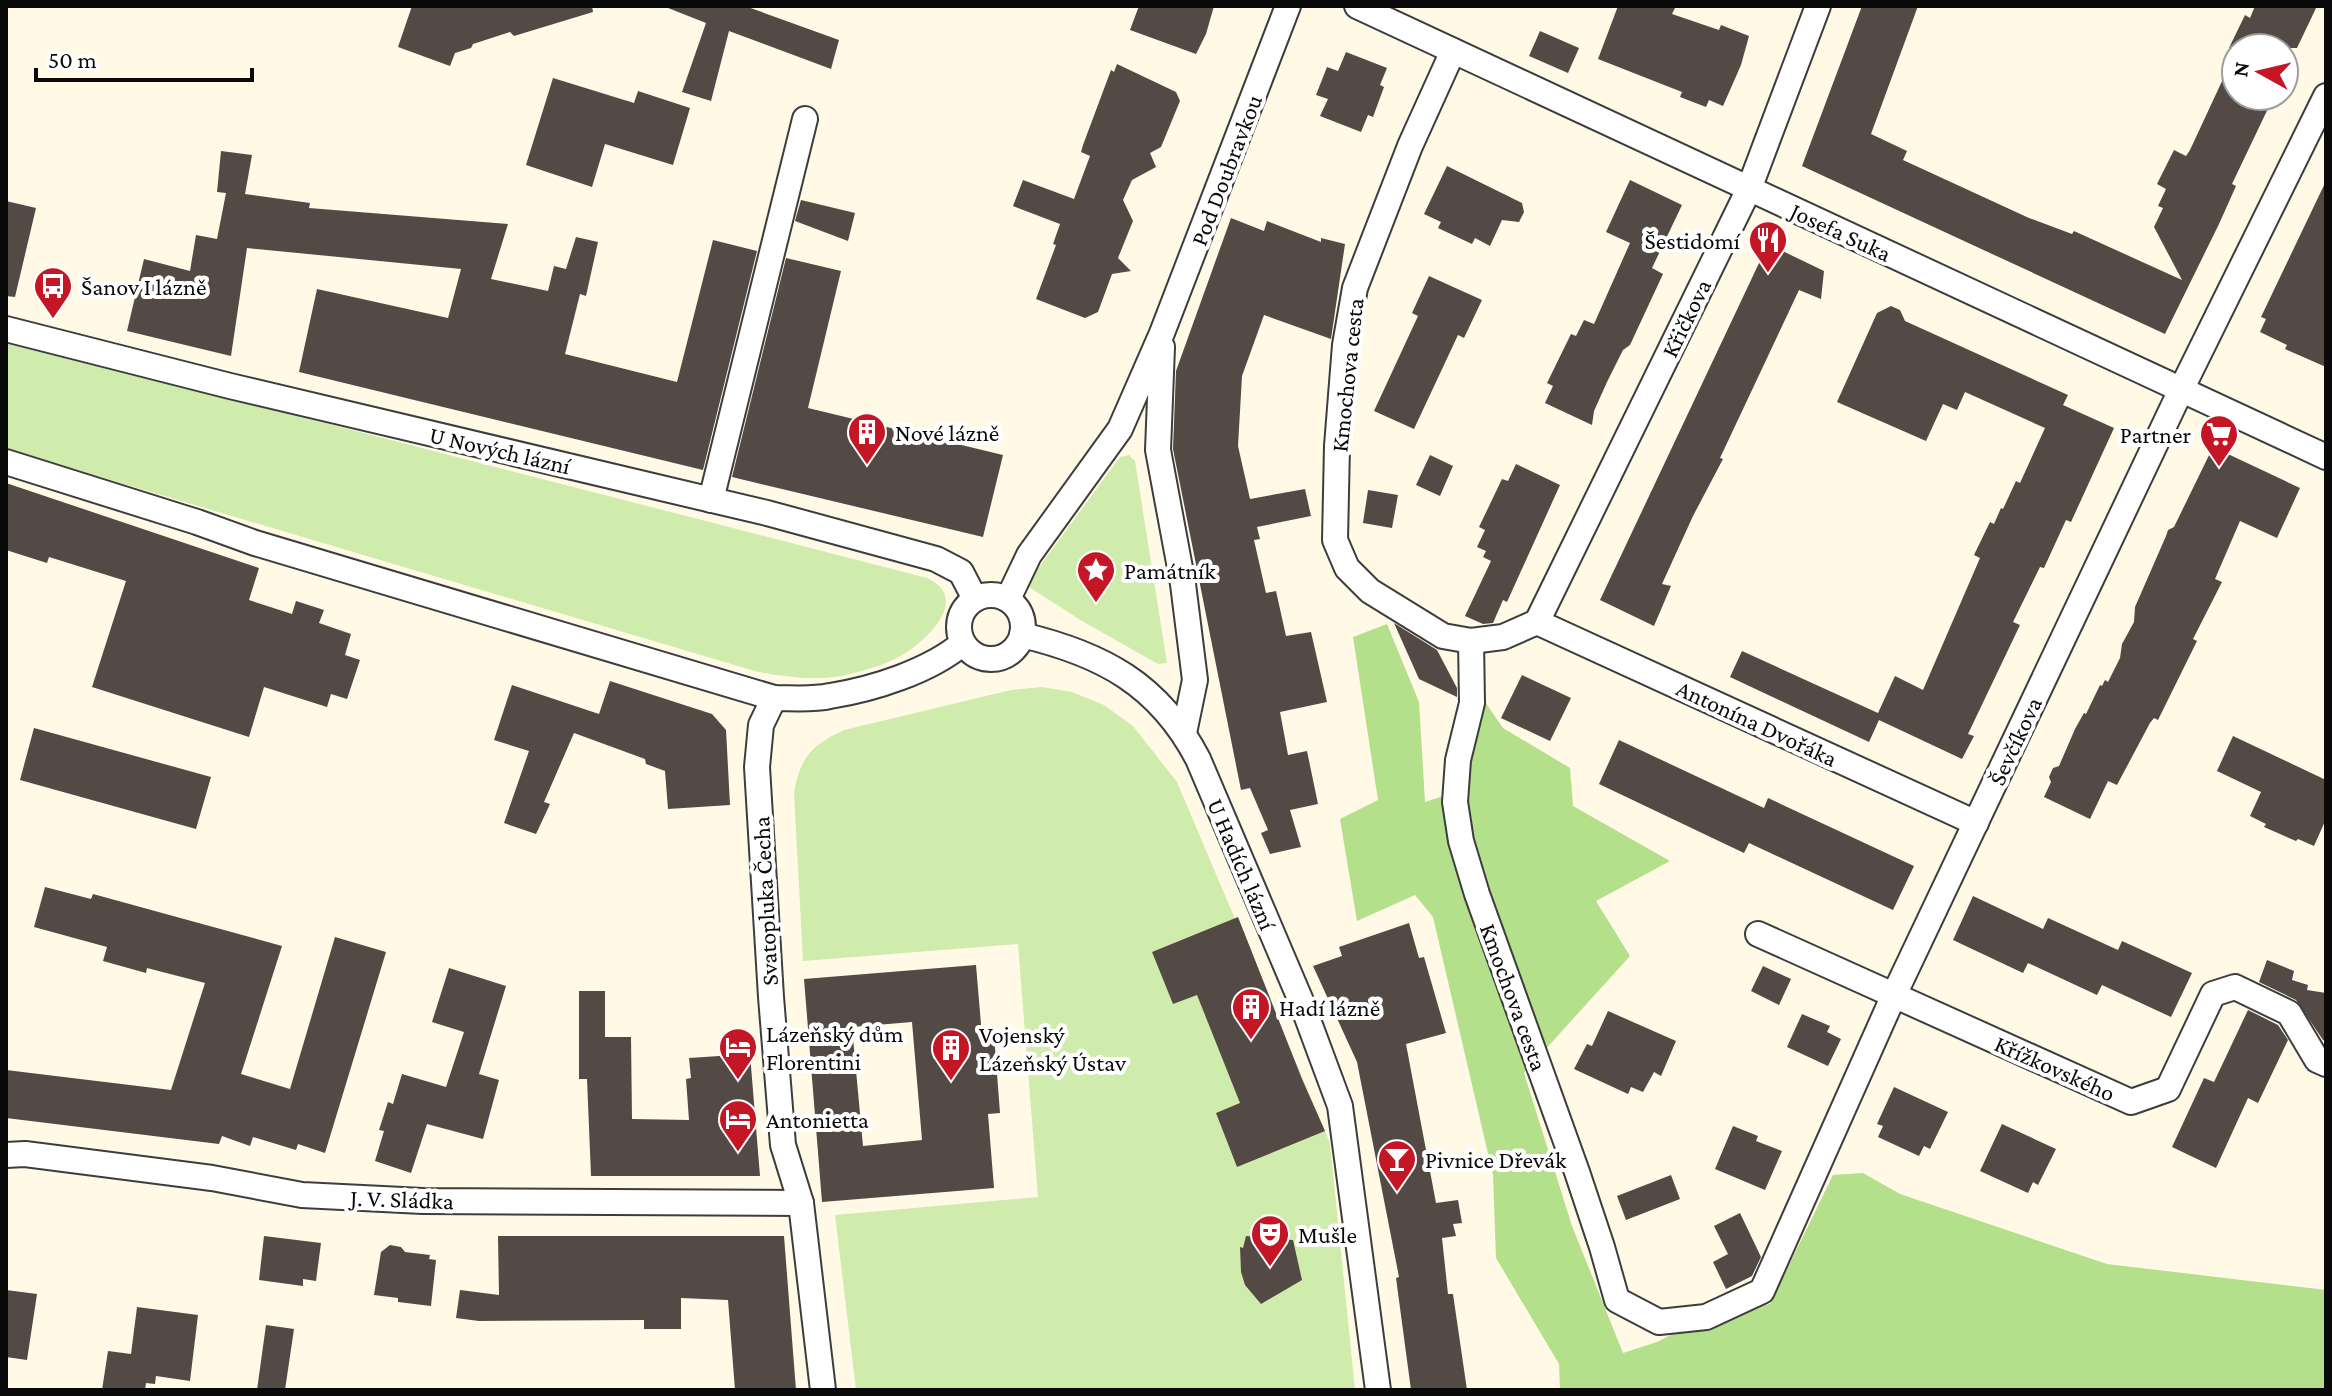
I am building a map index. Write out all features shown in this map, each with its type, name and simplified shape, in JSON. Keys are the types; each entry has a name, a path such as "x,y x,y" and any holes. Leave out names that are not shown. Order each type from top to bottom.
{"street":[{"name":"Pod Doubravkou","path":"1162,333 1288,6"},
{"name":"Josefa Suka","path":"1357,6 2326,457"},
{"name":"Křičkova","path":"1537,622 1749,189 1818,6"},
{"name":"Kmochova cesta","path":"1453,51 1410,146 1355,288 1345,345 1337,446 1335,540 1347,568 1370,591 1443,636 1471,641 1503,637 1537,622"},
{"name":"Ševčíkova","path":"1659,1322 1706,1317 1762,1291 1894,995 2181,390 2326,96"},
{"path":"711,500 805,119"},
{"name":"U Nových lázní","path":"6,329 230,386 711,500 936,559 961,572 975,599"},
{"path":"1008,599 1029,555 1120,429 1162,333"},
{"path":"1162,333 1158,450 1183,584 1195,680 1184,733"},
{"path":"6,462 255,543 774,698 829,697 903,676 946,658 963,643"},
{"path":"986,595 1008,599 1018,609 1023,621 1017,646 996,658 983,658 972,653 963,643 959,623 967,605 986,595"},
{"name":"Antonína Dvořáka","path":"1537,622 1976,823"},
{"path":"1022,635 1111,666 1157,699 1184,733"},
{"name":"Kmochova cesta","path":"1471,641 1472,703 1458,760 1455,802 1461,841 1477,894 1577,1172 1617,1300 1659,1322"},
{"name":"Svatopluka Čecha","path":"774,698 761,725 757,767 783,1145 801,1203 823,1390"},
{"name":"U Hadích lázní","path":"1184,733 1301,1001 1340,1106 1378,1390"},
{"name":"Křížkovského","path":"1758,934 2131,1102 2168,1089 2213,994 2235,987 2289,1013 2317,1060 2326,1064"},
{"name":"J. V. Sládka","path":"6,1155 25,1154 212,1178 302,1195 423,1201 801,1203"}],"green space":[{"path":"6,341 927,578 940,586 945,596 945,607 941,618 923,639 902,655 877,666 827,678 758,672 6,449"},
{"path":"1129,455 1135,461 1167,663 1158,664 1026,585 1120,457"},
{"path":"1387,624 1419,702 1425,802 1467,788 1481,696 1503,728 1570,768 1573,806 1670,861 1596,901 1630,956 1524,1073 1572,1226 1623,1353 1657,1342 1706,1317 1770,1304 1833,1175 1863,1173 1900,1194 2107,1264 2326,1290 2326,1390 1560,1390 1559,1364 1496,1258 1493,1175 1433,917 1415,895 1357,921 1340,819 1378,800 1353,637"},
{"path":"1042,687 1072,692 1104,705 1133,726 1177,782 1330,1143 1355,1390 856,1390 835,1215 1038,1197 1018,944 803,961 794,793 797,781 804,762 815,747 844,730 1011,690"}],"building":[{"path":"412,6 592,6 593,12 514,36 510,32 473,44 471,48 455,53 450,66 398,47"},
{"path":"669,6 745,6 839,40 831,69 729,31 711,101 682,92 706,23"},
{"path":"1139,6 1214,6 1196,54 1130,30"},
{"path":"1618,6 1676,6 1672,14 1719,30 1721,25 1749,36 1741,65 1723,106 1709,100 1706,107 1680,97 1682,92 1598,59"},
{"path":"1862,6 1918,6 1871,134 1907,151 1903,160 2029,218 2072,234 2074,231 2182,280 2154,227 2163,208 2158,206 2166,189 2157,184 2174,150 2186,156 2220,85 2220,112 2266,112 2232,184 2236,186 2219,224 2165,334 1802,166"},
{"path":"2255,6 2317,6 2300,42 2300,32 2237,32 2245,15 2250,18"},
{"path":"1540,31 1579,48 1568,73 1529,56"},
{"path":"1346,52 1387,68 1373,117 1368,115 1361,132 1320,116 1328,99 1316,95 1327,67 1338,71"},
{"path":"1117,64 1176,92 1180,101 1161,147 1150,153 1156,167 1132,180 1123,200 1133,221 1118,258 1131,271 1112,274 1098,312 1085,318 1036,299 1056,245 1053,244 1060,224 1013,206 1023,180 1074,199 1090,156 1081,152 1083,145 1111,70 1114,72"},
{"path":"553,78 634,103 638,91 690,108 673,165 605,144 592,187 526,165"},
{"path":"221,151 252,155 245,194 310,203 309,208 508,224 491,279 548,291 554,266 566,269 576,237 598,242 586,296 580,294 565,354 677,382 713,240 757,251 703,470 299,372 317,289 448,318 461,269 247,248 231,356 127,331 144,259 190,271 196,235 217,239 226,193 217,192"},
{"path":"1447,166 1522,203 1524,212 1519,222 1502,220 1490,246 1475,238 1472,244 1438,228 1441,222 1424,214"},
{"path":"1630,180 1682,205 1652,268 1663,274 1630,345 1623,350 1607,382 1594,411 1592,425 1545,403 1553,386 1547,383 1571,334 1576,336 1584,320 1594,324 1630,243 1606,232"},
{"path":"2326,181 2326,367 2285,349 2287,345 2260,332 2266,319 2261,317"},
{"path":"801,200 855,213 848,241 795,221"},
{"path":"6,201 36,208 15,297 6,296"},
{"path":"1231,218 1264,231 1267,221 1321,242 1321,238 1345,244 1331,339 1264,315 1242,376 1238,446 1250,499 1305,489 1311,516 1257,527 1260,539 1254,540 1266,593 1276,591 1286,636 1311,632 1327,702 1280,712 1288,755 1307,751 1318,804 1290,810 1301,847 1270,854 1261,833 1268,830 1250,788 1241,790 1173,449 1176,371"},
{"path":"1768,244 1824,271 1821,299 1799,290 1720,458 1723,459 1662,584 1671,586 1654,626 1600,600"},
{"name":"Nové lázně","path":"786,258 841,271 808,408 1003,455 983,537 732,477"},
{"path":"1429,276 1482,300 1464,338 1458,335 1414,429 1374,411 1418,316 1412,313"},
{"path":"1891,306 1900,310 1905,321 2068,395 2063,405 2114,428 2071,522 2066,520 2044,568 2040,567 2013,622 2020,625 1968,734 1974,736 1962,759 1879,720 1869,742 1730,677 1742,651 1878,713 1895,676 1923,690 1980,558 1974,555 1990,522 1994,524 2003,509 2016,481 2020,483 2045,428 1965,392 1957,410 1943,404 1926,441 1837,402 1877,313"},
{"path":"2213,447 2300,488 2277,538 2240,521 2215,579 2222,582 2158,720 2154,718 2150,723 2117,785 2108,781 2090,819 2044,797 2051,782 2049,777 2053,768 2059,766 2075,729 2100,685 2105,680 2108,682 2120,658 2122,644 2134,622 2135,607 2168,530 2174,527"},
{"path":"1430,455 1453,466 1440,496 1416,485"},
{"path":"1516,464 1560,485 1507,602 1503,600 1493,623 1483,624 1465,616 1491,561 1483,557 1486,551 1477,547 1485,530 1479,527 1502,479 1508,481"},
{"path":"6,483 259,568 249,600 292,614 296,601 324,610 319,623 351,634 345,655 360,660 347,699 331,694 327,707 264,687 249,737 92,687 126,581 49,557 47,563 6,550"},
{"path":"1368,490 1398,495 1392,528 1363,523"},
{"path":"1394,623 1437,650 1457,688 1457,697 1419,679"},
{"path":"1522,675 1571,698 1550,741 1501,718"},
{"path":"610,681 712,714 726,730 730,805 668,809 665,771 646,764 645,759 574,733 544,802 550,804 536,834 504,823 529,751 494,740 512,685 599,714"},
{"path":"34,728 211,777 196,829 20,780"},
{"path":"2233,736 2326,780 2326,819 2314,846 2264,827 2266,824 2250,816 2261,792 2217,771"},
{"path":"1619,740 1764,808 1768,798 1914,866 1893,910 1749,843 1744,853 1599,784"},
{"path":"45,887 91,899 93,894 282,946 241,1074 290,1089 335,937 386,952 325,1153 298,1144 296,1150 253,1137 250,1146 222,1136 219,1144 6,1118 6,1070 171,1090 205,983 147,968 146,973 103,961 107,947 34,927"},
{"path":"1973,896 2043,929 2048,918 2118,950 2122,941 2192,973 2171,1017 2102,985 2097,995 2028,963 2023,973 1953,940"},
{"name":"Hadí lázně","path":"1238,917 1325,1131 1237,1167 1216,1113 1240,1103 1197,995 1173,1004 1152,952"},
{"path":"1409,923 1419,958 1424,957 1446,1033 1406,1044 1436,1203 1458,1200 1462,1223 1453,1224 1456,1236 1442,1238 1448,1294 1453,1294 1467,1390 1411,1390 1396,1278 1399,1277 1357,1062 1313,966 1342,956 1339,947"},
{"path":"2267,960 2294,971 2292,980 2308,985 2307,990 2326,993 2326,1041 2296,1000 2259,982"},
{"name":"Vojenský Lázeňský Ústav","path":"976,965 982,1036 994,1035 1000,1113 988,1114 994,1188 822,1202 804,979","holes":["912,1022 922,1140 863,1146 852,1027"]},
{"path":"1763,966 1791,979 1779,1005 1751,991"},
{"path":"449,968 506,986 479,1074 499,1080 483,1139 427,1124 411,1173 375,1161 384,1131 379,1130 388,1102 393,1104 402,1074 446,1087 464,1032 432,1022"},
{"path":"579,991 605,991 605,1037 631,1037 632,1119 689,1120 686,1079 691,1078 689,1058 750,1054 760,1176 591,1176 587,1079 579,1079"},
{"path":"2248,1010 2278,1025 2288,1040 2258,1103 2248,1098 2216,1168 2172,1147 2204,1078 2214,1082"},
{"path":"1608,1011 1676,1041 1661,1076 1654,1072 1643,1092 1631,1087 1628,1094 1574,1069 1587,1044 1592,1046"},
{"path":"1802,1014 1830,1026 1827,1032 1841,1039 1828,1066 1787,1047"},
{"path":"1894,1087 1948,1112 1930,1149 1924,1146 1919,1156 1878,1137 1883,1126 1877,1124"},
{"path":"2002,1124 2056,1149 2038,1185 2033,1182 2028,1193 1980,1171"},
{"path":"1733,1126 1758,1136 1756,1141 1782,1151 1765,1190 1715,1169"},
{"path":"1671,1175 1680,1199 1626,1220 1617,1196"},
{"path":"1740,1213 1761,1257 1752,1276 1726,1289 1713,1262 1728,1254 1714,1226"},
{"path":"264,1236 321,1243 316,1281 303,1279 303,1286 259,1280"},
{"path":"498,1236 784,1236 796,1390 735,1390 728,1300 681,1298 681,1329 644,1329 644,1320 479,1321 456,1318 460,1290 499,1295"},
{"name":"Mušle","path":"1246,1236 1293,1240 1302,1280 1261,1304 1245,1285 1241,1272 1240,1247 1243,1248"},
{"path":"390,1245 401,1247 405,1252 430,1255 429,1259 436,1260 431,1306 374,1295 381,1252"},
{"path":"6,1290 37,1294 27,1360 6,1357"},
{"path":"137,1307 198,1315 190,1381 156,1376 155,1384 146,1383 145,1390 102,1390 108,1351 131,1354"},
{"path":"266,1325 294,1329 285,1390 257,1390"}],"place":[{"name":"Šestidomí","path":"1768,274"},
{"name":"Šanov I lázně","path":"53,320"},
{"name":"Nové lázně","path":"867,466"},
{"name":"Partner","path":"2219,468"},
{"name":"Památník","path":"1096,604"},
{"name":"Hadí lázně","path":"1251,1041"},
{"name":"Lázeňský dům Florentini","path":"738,1081"},
{"name":"Vojenský Lázeňský Ústav","path":"951,1082"},
{"name":"Antonietta","path":"738,1153"},
{"name":"Pivnice Dřevák","path":"1397,1193"},
{"name":"Mušle","path":"1270,1268"}]}
